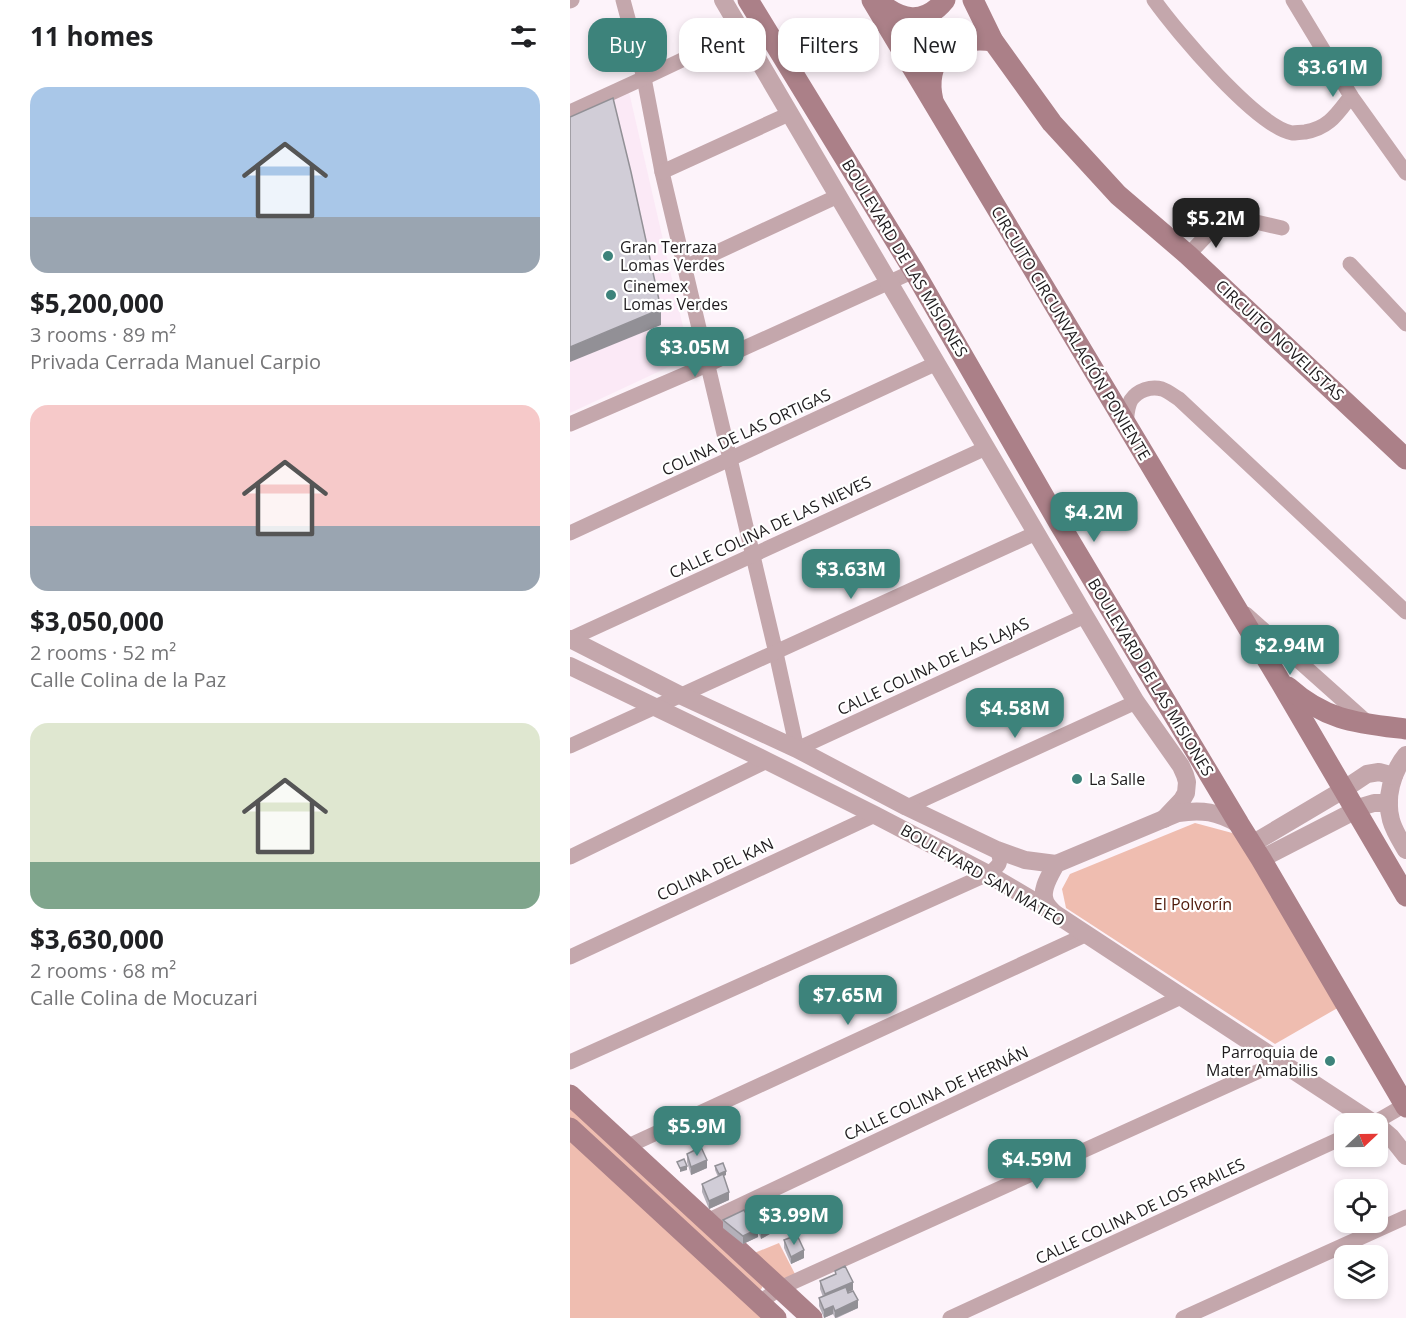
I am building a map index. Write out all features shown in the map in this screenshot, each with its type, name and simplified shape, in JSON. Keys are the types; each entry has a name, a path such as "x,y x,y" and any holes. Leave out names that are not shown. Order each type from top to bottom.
{"main road":[{"name":"BOULEVARD DE LAS MISIONES","path":"748,0 914,271 1059,523 1256,851 1405,1106"},
{"name":"CIRCUITO CIRCUNVALACIÓN PONIENTE","path":"872,0 1277,676 1406,896"},
{"path":"877,0 895,13 913,18 930,13 945,0"},
{"name":"CIRCUITO NOVELISTAS","path":"974,0 993,41 1052,123 1118,195 1188,255 1406,459"},
{"path":"935,107 931,80 936,64 945,51 963,42 981,39 993,41"},
{"path":"1277,676 1302,699 1317,709 1350,722 1406,729"},
{"path":"570,1095 812,1318"},
{"path":"570,1128 776,1318"}],"street":[{"path":"623,0 644,78 662,172 709,364 797,749"},
{"name":"BOULEVARD DE LAS MISIONES","path":"723,0 733,18"},
{"path":"1154,0 1206,63 1252,109 1278,127 1292,133 1321,128 1335,118 1351,96"},
{"path":"1293,0 1351,96 1404,165"},
{"path":"570,112 679,61"},
{"name":"BOULEVARD DE LAS MISIONES","path":"764,72 1136,702 1181,766 1187,782 1186,793 1164,819"},
{"path":"662,172 789,114"},
{"path":"685,267 838,196"},
{"path":"1188,255 1217,223 1230,216 1282,228"},
{"path":"1350,264 1406,324"},
{"path":"570,424 914,271"},
{"name":"COLINA DE LAS ORTIGAS","path":"570,533 937,363"},
{"path":"1126,424 1127,410 1131,400 1141,391 1150,388 1163,389 1179,399 1406,612"},
{"name":"CALLE COLINA DE LAS NIEVES","path":"570,639 986,448"},
{"path":"570,746 1036,533"},
{"path":"1232,602 1369,725"},
{"name":"CALLE COLINA DE LAS LAJAS","path":"797,749 1085,616"},
{"name":"BOULEVARD SAN MATEO","path":"570,639 680,695 797,749 907,807 997,850 1025,860 1056,864"},
{"name":"BOULEVARD SAN MATEO","path":"570,666 767,761 988,874 1054,913 1358,1113"},
{"path":"907,807 1136,702"},
{"path":"1406,755 1398,765 1394,776 1389,803 1390,818 1395,832 1406,850"},
{"path":"570,856 767,761"},
{"path":"1256,851 1367,774 1379,772 1394,776"},
{"path":"1256,851 1374,803 1389,803"},
{"path":"1054,913 1044,900 1044,891 1056,864 1179,813 1210,812 1225,816 1239,824"},
{"name":"COLINA DEL KAN","path":"570,957 875,815"},
{"path":"570,1062 988,874 1000,863 997,850"},
{"path":"626,1147 1085,935"},
{"name":"CALLE COLINA DE HERNÁN","path":"707,1221 1181,997"},
{"path":"760,1302 780,1288 1279,1062"},
{"path":"1388,1116 1405,1106"},
{"path":"1388,1135 1406,1156"},
{"name":"CALLE COLINA DE LOS FRAILES","path":"950,1318 1334,1142"},
{"path":"1183,1318 1406,1217"}],"shaded area":[{"path":"629,92 690,357 570,413 570,119"}],"green space":[{"name":"El Polvorín","path":"1195,823 1236,834 1341,1006 1275,1044 1066,908 1062,889 1070,874"},
{"path":"570,1106 763,1285 762,1288 760,1290 570,1121"},
{"path":"570,1138 768,1318 570,1318"},
{"path":"779,1243 795,1274 781,1280 752,1254"}],"building":[{"name":"Gran Terraza Lomas Verdes","path":"613,98 661,309 570,347 570,117"},
{"path":"701,1147 707,1160 691,1167 687,1154"},
{"path":"684,1159 687,1166 680,1168 677,1162"},
{"path":"723,1163 726,1171 719,1174 715,1166"},
{"path":"723,1174 729,1192 709,1201 702,1184"},
{"path":"767,1207 775,1224 761,1231 755,1215 761,1212 759,1209"},
{"path":"744,1210 749,1219 752,1216 758,1229 743,1236 723,1220"},
{"path":"797,1235 804,1250 791,1257 784,1240"},
{"path":"845,1266 853,1282 825,1294 820,1281 836,1274 835,1271"},
{"path":"846,1287 848,1293 853,1291 858,1300 835,1311 833,1306 824,1310 819,1298"}],"place":[{"name":"Gran Terraza Lomas Verdes","path":"608,256"},
{"name":"Cinemex Lomas Verdes","path":"611,295"},
{"name":"La Salle","path":"1077,779"},
{"name":"Parroquia de Mater Amabilis","path":"1330,1061"}]}
